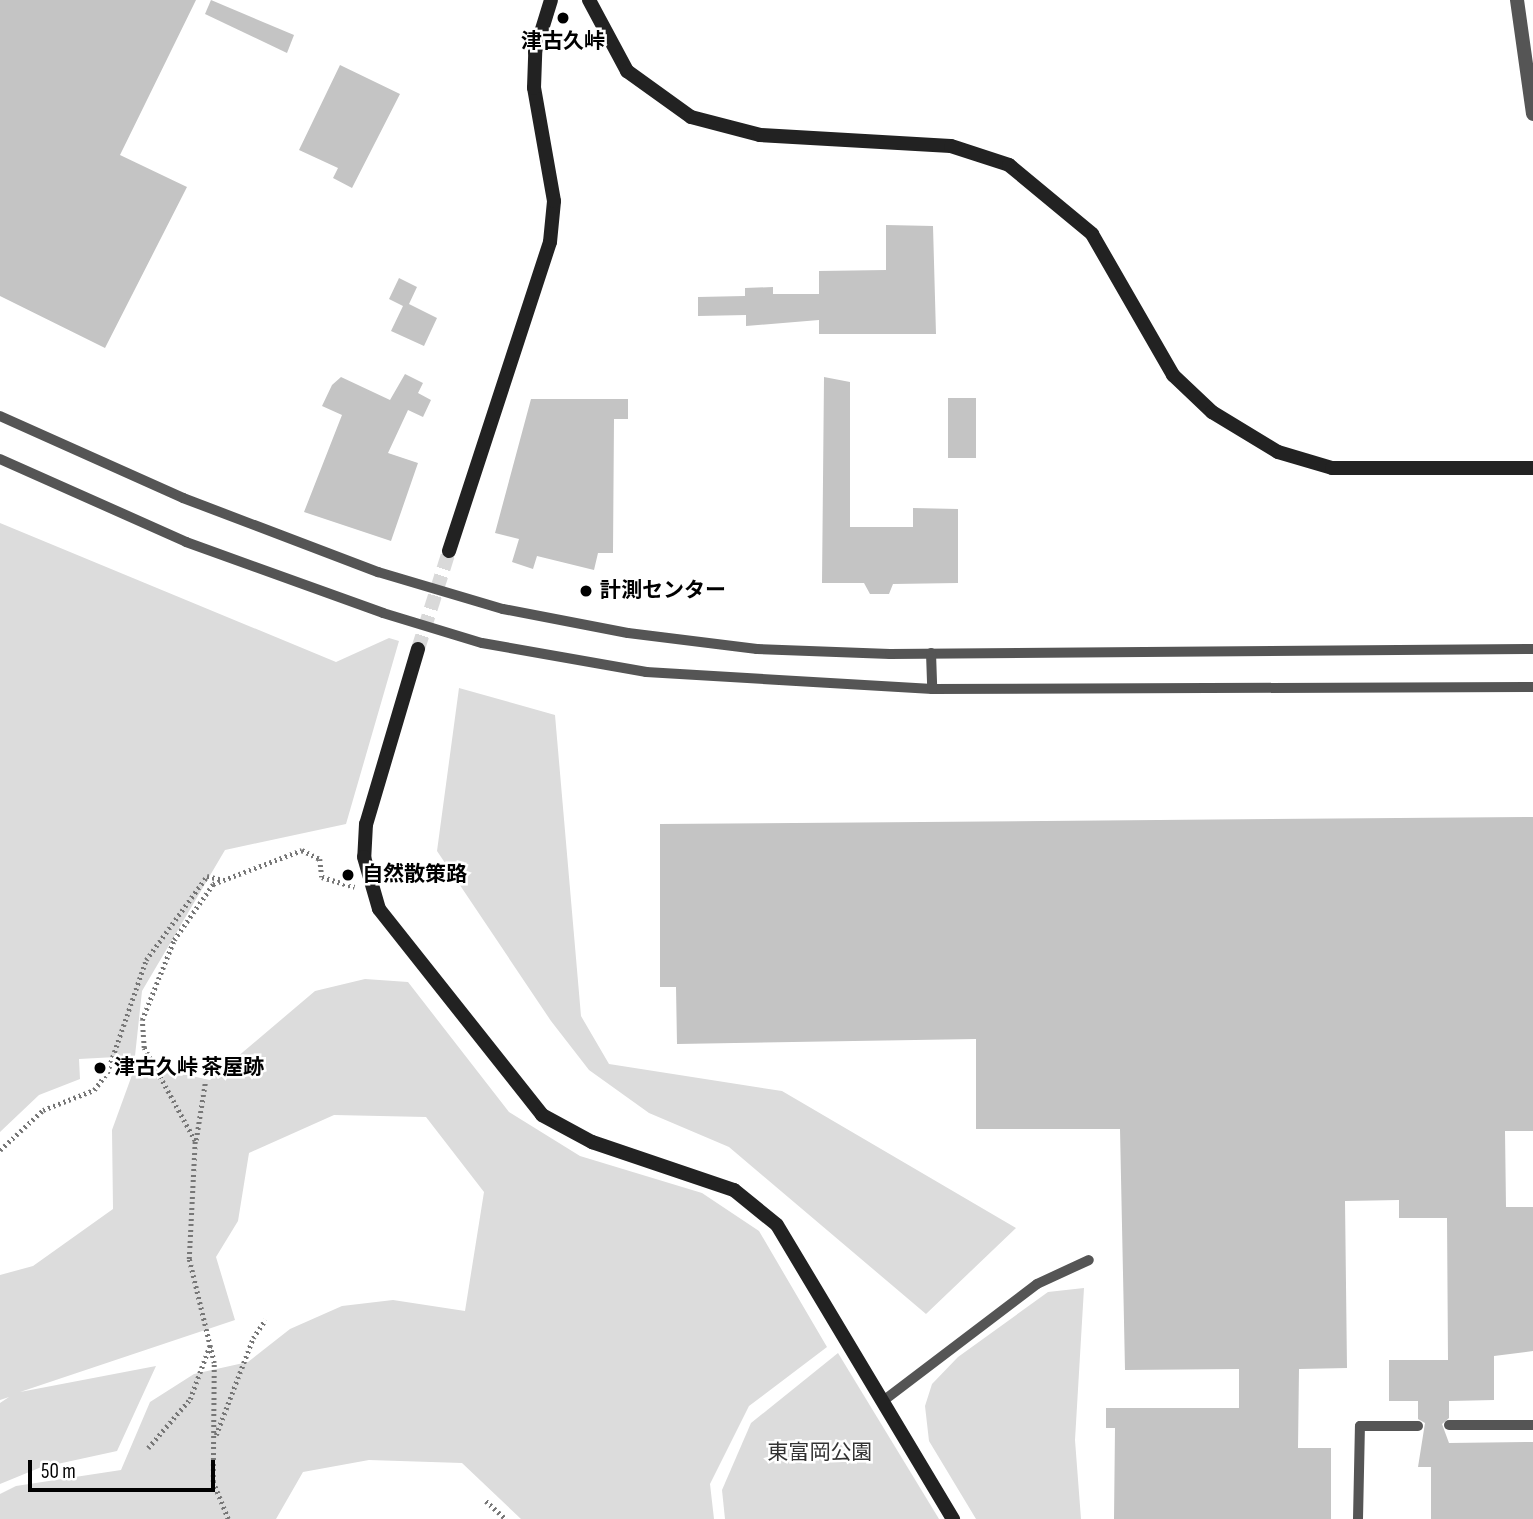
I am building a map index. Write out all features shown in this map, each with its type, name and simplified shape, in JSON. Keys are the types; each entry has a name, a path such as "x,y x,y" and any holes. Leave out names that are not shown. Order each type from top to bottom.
{"street":[{"path":"449,551 550,242 554,201 534,88 535,52 551,0"},
{"path":"589,0 627,72 691,117 760,135 951,146 1009,165 1092,234 1173,375 1212,412 1260,443 1332,468 1533,468"},
{"path":"1517,0 1533,114"},
{"path":"418,649 366,824 369,886 396,933 542,1115 592,1142 734,1190 777,1225 953,1519"}],"lane":[{"path":"0,416 276,536 503,609 757,649 931,653 1533,649"},
{"path":"0,459 272,575 482,643 713,679 932,689 1533,687"},
{"path":"931,653 932,689"},
{"path":"883,1401 1037,1284 1089,1260"},
{"path":"1449,1426 1533,1424"},
{"path":"1358,1519 1360,1426 1418,1426"}],"path":[{"path":"195,1141 144,1048 142,1020 174,940 213,884 302,850 320,859 322,877 369,886"},
{"path":"0,1150 43,1110 94,1090 107,1073 146,960 207,876 224,880"},
{"path":"205,1083 195,1141 189,1259 210,1344 213,1482 228,1519"},
{"path":"214,1439 253,1338 265,1320"},
{"path":"148,1448 190,1398 210,1344"},
{"path":"486,1502 506,1519"}],"green space":[{"path":"0,523 336,662 389,638 399,641 346,824 225,850 142,991 135,1056 79,1059 80,1079 39,1095 0,1132"},
{"path":"459,688 555,715 581,1016 609,1064 782,1091 1016,1228 926,1314 729,1147 649,1113 589,1070 551,1021 437,851"},
{"path":"365,979 408,982 509,1112 580,1156 702,1193 759,1231 827,1347 749,1406 710,1484 714,1519 521,1519 462,1463 369,1460 303,1472 276,1519 0,1519 0,1494 16,1486 121,1470 150,1402 194,1374 248,1362 290,1329 342,1306 393,1300 465,1311 484,1192 426,1117 334,1115 249,1153 238,1221 216,1257 235,1320 20,1392 156,1366 117,1451 39,1468 0,1484 0,1403 9,1397 0,1400 0,1275 33,1266 113,1209 112,1130 136,1064 210,1080 315,991"},
{"path":"1084,1288 1075,1440 1081,1519 976,1519 929,1441 925,1406 932,1384 958,1357 1048,1292"},
{"name":"東富岡公園","path":"838,1353 939,1519 725,1519 722,1490 751,1423"}],"building":[{"path":"0,0 196,0 120,155 187,187 105,348 0,296"},
{"path":"211,0 294,35 287,53 205,14"},
{"path":"340,65 400,94 352,188 333,178 338,168 299,150"},
{"path":"886,225 933,226 936,334 819,334 819,320 746,326 746,315 698,316 698,297 745,296 745,288 773,287 773,294 819,294 819,271 886,270"},
{"path":"399,278 417,287 409,304 437,318 424,346 391,331 403,306 389,299"},
{"path":"405,374 423,383 418,393 431,400 423,417 408,410 388,453 418,463 391,541 304,512 342,415 322,406 332,385 341,377 390,400"},
{"path":"824,377 850,382 850,527 913,527 913,508 958,509 958,583 893,584 889,594 870,594 864,583 822,583"},
{"path":"948,398 976,398 976,458 948,458"},
{"path":"531,399 628,399 628,419 614,419 613,553 598,553 594,570 537,556 533,569 512,562 519,539 495,533"},
{"path":"1533,817 1533,1131 1505,1131 1506,1207 1533,1207 1533,1351 1494,1356 1494,1400 1449,1401 1449,1418 1442,1424 1449,1443 1533,1442 1533,1519 1431,1519 1431,1467 1418,1467 1425,1423 1418,1419 1418,1401 1389,1401 1389,1360 1448,1360 1447,1218 1399,1218 1399,1200 1345,1201 1347,1368 1299,1369 1298,1448 1331,1448 1331,1519 1114,1519 1115,1428 1106,1428 1106,1408 1239,1408 1239,1369 1125,1370 1120,1129 976,1129 976,1039 677,1044 676,987 660,987 660,824"}],"tunnel":[{"path":"418,649 449,551"}],"place":[{"name":"津古久峠","path":"563,18"},
{"name":"計測センター","path":"586,591"},
{"name":"自然散策路","path":"348,875"},
{"name":"津古久峠 茶屋跡","path":"100,1068"}]}
